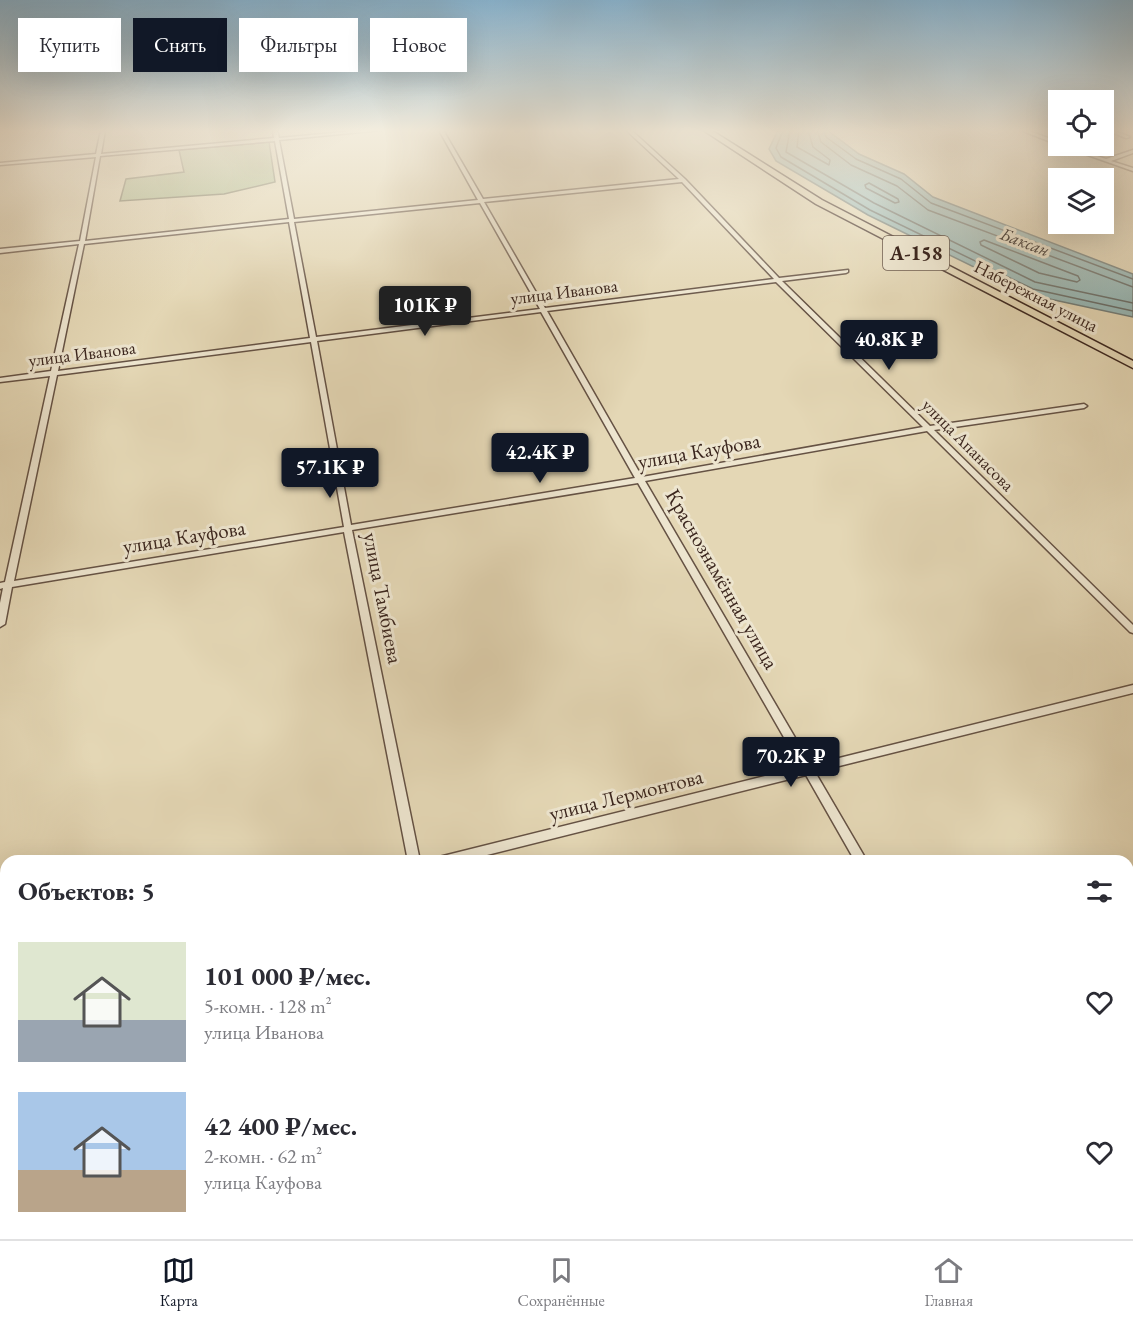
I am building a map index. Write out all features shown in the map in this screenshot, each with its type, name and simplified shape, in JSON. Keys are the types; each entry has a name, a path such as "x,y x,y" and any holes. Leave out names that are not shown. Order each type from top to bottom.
{"main road":[{"name":"Набережная улица","path":"797,188 819,202 1133,365"}],"street":[{"path":"0,624 4,585 53,373 92,188"},
{"name":"улица Тамбиева","path":"286,188 348,529 413,855"},
{"name":"Краснознамённая улица","path":"473,188 858,855"},
{"path":"0,251 604,188"},
{"name":"улица Апанасова","path":"690,188 778,280 1133,630"},
{"name":"улица Иванова","path":"0,380 846,271"},
{"name":"улица Кауфова","path":"4,585 640,480 930,428 1084,406"},
{"name":"улица Лермонтова","path":"467,855 1133,689"}],"green space":[{"path":"124,188 250,188 224,194 120,201"}],"water":[{"name":"Баксан","path":"822,188 921,188 933,197 1133,274 1133,317 1031,295 868,215"}]}
